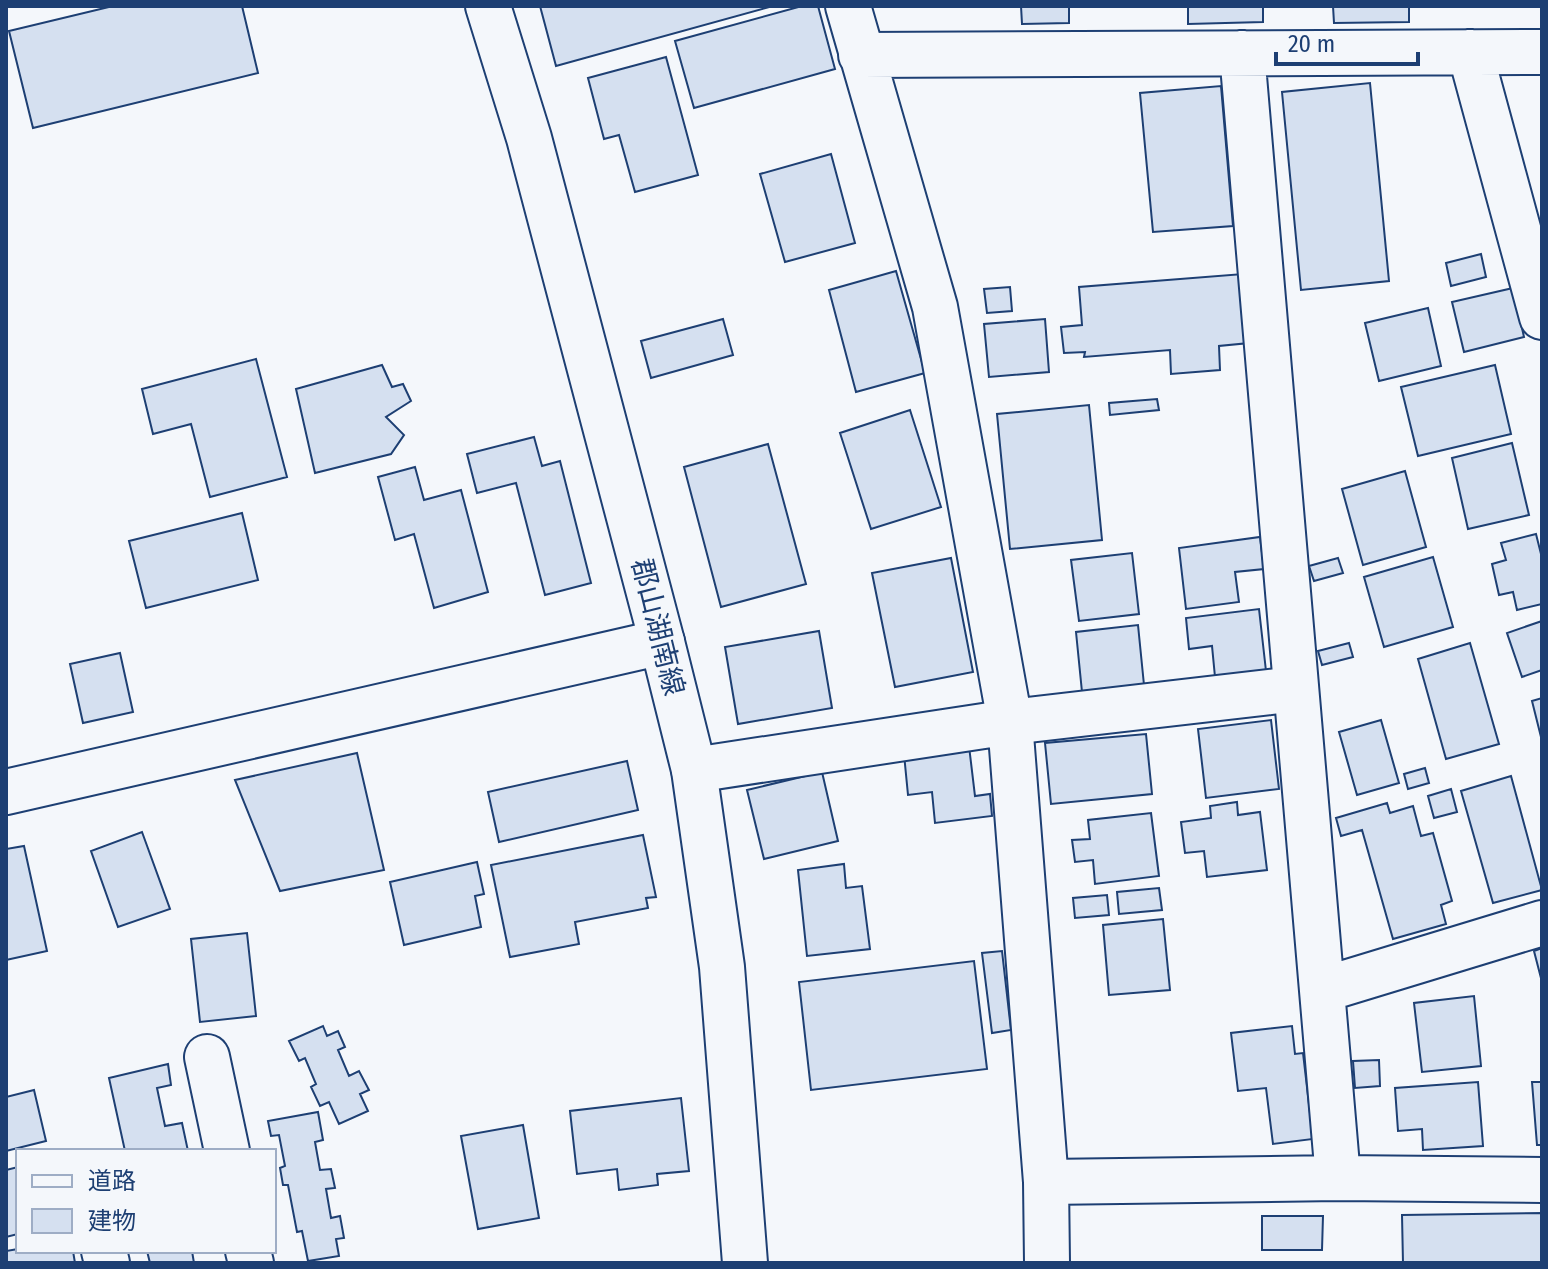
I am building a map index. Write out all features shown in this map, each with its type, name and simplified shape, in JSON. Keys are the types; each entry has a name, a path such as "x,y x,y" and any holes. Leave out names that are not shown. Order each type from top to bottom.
{"street":[{"name":"郡山湖南線","path":"488,6 529,138 694,770 722,967 745,1263"},
{"path":"848,6 935,307 1010,722 1046,1182 1047,1263"},
{"path":"1470,52 1542,317"},
{"path":"861,55 1542,52"},
{"path":"1242,53 1338,1178"},
{"path":"6,792 662,642"},
{"path":"694,770 1010,722 1296,689"},
{"path":"1322,990 1542,923"},
{"path":"207,1057 227,1149"},
{"path":"1046,1182 1338,1178 1542,1180"}],"building":[{"path":"113,6 242,6 258,73 33,128 9,31"},
{"path":"540,6 773,6 556,66"},
{"path":"802,6 818,6 835,69 694,108 675,41"},
{"path":"1021,6 1069,6 1069,23 1022,24"},
{"path":"1188,6 1263,6 1263,22 1188,24"},
{"path":"1333,6 1409,6 1409,22 1334,23"},
{"path":"666,57 698,175 635,192 619,135 604,139 588,78"},
{"path":"1370,83 1389,281 1301,290 1282,92"},
{"path":"1221,86 1233,226 1153,232 1140,93"},
{"path":"831,154 855,243 785,262 760,174"},
{"path":"1481,254 1486,277 1451,286 1446,263"},
{"path":"896,271 925,373 856,392 829,290"},
{"path":"1243,274 1249,343 1219,346 1220,370 1171,374 1170,350 1084,357 1085,352 1064,353 1061,327 1082,325 1079,287"},
{"path":"1010,287 1012,311 987,313 984,289"},
{"path":"1513,288 1524,337 1464,352 1452,302"},
{"path":"1428,308 1441,366 1379,381 1365,323"},
{"path":"723,319 733,355 651,378 641,341"},
{"path":"1045,319 1049,372 989,377 984,324"},
{"path":"256,359 287,477 210,497 191,424 153,434 142,389"},
{"path":"382,365 392,387 403,384 411,401 386,417 404,435 391,454 315,473 296,389"},
{"path":"1495,365 1511,434 1418,456 1401,387"},
{"path":"1157,399 1159,410 1110,415 1109,403"},
{"path":"1089,405 1102,540 1010,549 997,414"},
{"path":"910,410 941,507 871,529 840,433"},
{"path":"534,437 542,466 560,461 591,583 545,595 516,483 477,493 467,454"},
{"path":"1512,443 1529,515 1468,529 1452,458"},
{"path":"768,444 806,584 721,607 684,467"},
{"path":"415,467 424,500 461,490 488,592 434,608 414,534 395,540 378,477"},
{"path":"1405,471 1426,547 1363,565 1342,489"},
{"path":"242,513 258,580 146,608 129,541"},
{"path":"1536,534 1542,558 1542,604 1517,610 1513,592 1499,595 1492,564 1506,560 1501,543"},
{"path":"1260,537 1264,569 1235,572 1239,602 1186,609 1179,548"},
{"path":"1132,553 1139,614 1079,621 1071,560"},
{"path":"1433,557 1453,627 1384,647 1364,577"},
{"path":"951,558 973,672 895,687 872,573"},
{"path":"1338,558 1343,573 1314,581 1309,566"},
{"path":"1259,609 1266,671 1215,677 1212,646 1189,649 1186,618"},
{"path":"1542,621 1542,670 1522,677 1507,633"},
{"path":"1138,625 1144,685 1082,692 1076,632"},
{"path":"819,631 832,708 738,724 725,647"},
{"path":"1349,643 1353,657 1322,665 1318,651"},
{"path":"1470,643 1499,744 1446,759 1418,659"},
{"path":"120,653 133,712 83,723 70,664"},
{"path":"1542,698 1542,741 1532,701"},
{"path":"1271,720 1279,789 1206,798 1198,729"},
{"path":"1381,720 1399,783 1357,795 1339,732"},
{"path":"1146,734 1152,794 1051,804 1045,743"},
{"path":"969,746 975,796 990,794 992,816 935,823 932,792 908,795 904,754"},
{"path":"357,753 384,870 280,891 235,780"},
{"path":"627,761 638,810 499,842 488,792"},
{"path":"1425,768 1429,783 1408,789 1404,774"},
{"path":"822,772 838,841 764,859 747,790"},
{"path":"1511,776 1542,890 1493,903 1461,791"},
{"path":"1451,789 1457,812 1434,818 1428,796"},
{"path":"1237,802 1238,815 1260,812 1267,870 1207,877 1204,851 1185,853 1181,822 1211,818 1210,806"},
{"path":"1387,803 1390,813 1413,806 1421,836 1433,833 1452,901 1441,905 1446,924 1393,939 1362,830 1341,836 1336,818"},
{"path":"1151,813 1159,876 1095,884 1093,860 1075,862 1072,840 1090,839 1088,820"},
{"path":"142,832 170,909 118,927 91,851"},
{"path":"643,835 656,897 646,898 648,908 575,922 579,944 510,957 491,865"},
{"path":"24,846 47,951 6,960 6,849"},
{"path":"477,862 484,894 475,896 481,927 404,945 390,882"},
{"path":"844,864 846,888 862,886 870,949 807,956 798,870"},
{"path":"1159,888 1162,910 1119,914 1117,892"},
{"path":"1107,895 1109,915 1075,918 1073,898"},
{"path":"1163,919 1170,990 1109,995 1103,925"},
{"path":"247,933 256,1016 200,1022 191,939"},
{"path":"1542,948 1542,982 1534,951"},
{"path":"1002,951 1011,1030 992,1033 982,953"},
{"path":"974,961 987,1069 811,1090 799,982"},
{"path":"1474,996 1481,1066 1422,1072 1414,1003"},
{"path":"323,1026 327,1036 338,1031 345,1047 338,1050 349,1076 359,1071 369,1090 360,1094 368,1111 339,1124 329,1102 320,1106 311,1087 316,1084 305,1058 299,1061 289,1041"},
{"path":"1292,1026 1295,1054 1303,1053 1313,1139 1273,1144 1266,1088 1238,1091 1231,1033"},
{"path":"1379,1060 1380,1086 1355,1088 1353,1061"},
{"path":"168,1064 171,1085 157,1088 165,1126 182,1123 188,1149 125,1149 109,1078"},
{"path":"1478,1082 1483,1146 1423,1150 1422,1129 1398,1131 1395,1088"},
{"path":"1532,1082 1542,1082 1542,1145 1537,1145"},
{"path":"34,1090 46,1141 6,1151 6,1097"},
{"path":"681,1098 689,1171 657,1174 658,1185 619,1190 617,1169 577,1174 570,1111"},
{"path":"318,1112 323,1140 315,1142 320,1170 331,1169 335,1188 326,1189 331,1218 340,1216 344,1238 336,1239 339,1256 308,1261 302,1231 297,1232 288,1185 283,1185 280,1168 285,1166 279,1135 271,1136 268,1121"},
{"path":"523,1125 539,1218 478,1229 461,1136"},
{"path":"16,1168 16,1234 6,1237 6,1170"},
{"path":"1542,1213 1542,1263 1403,1263 1402,1215"},
{"path":"1262,1216 1323,1216 1322,1250 1262,1250"},
{"path":"6,1251 73,1253 75,1263 6,1263"},
{"path":"148,1253 192,1253 194,1263 150,1263"}]}
